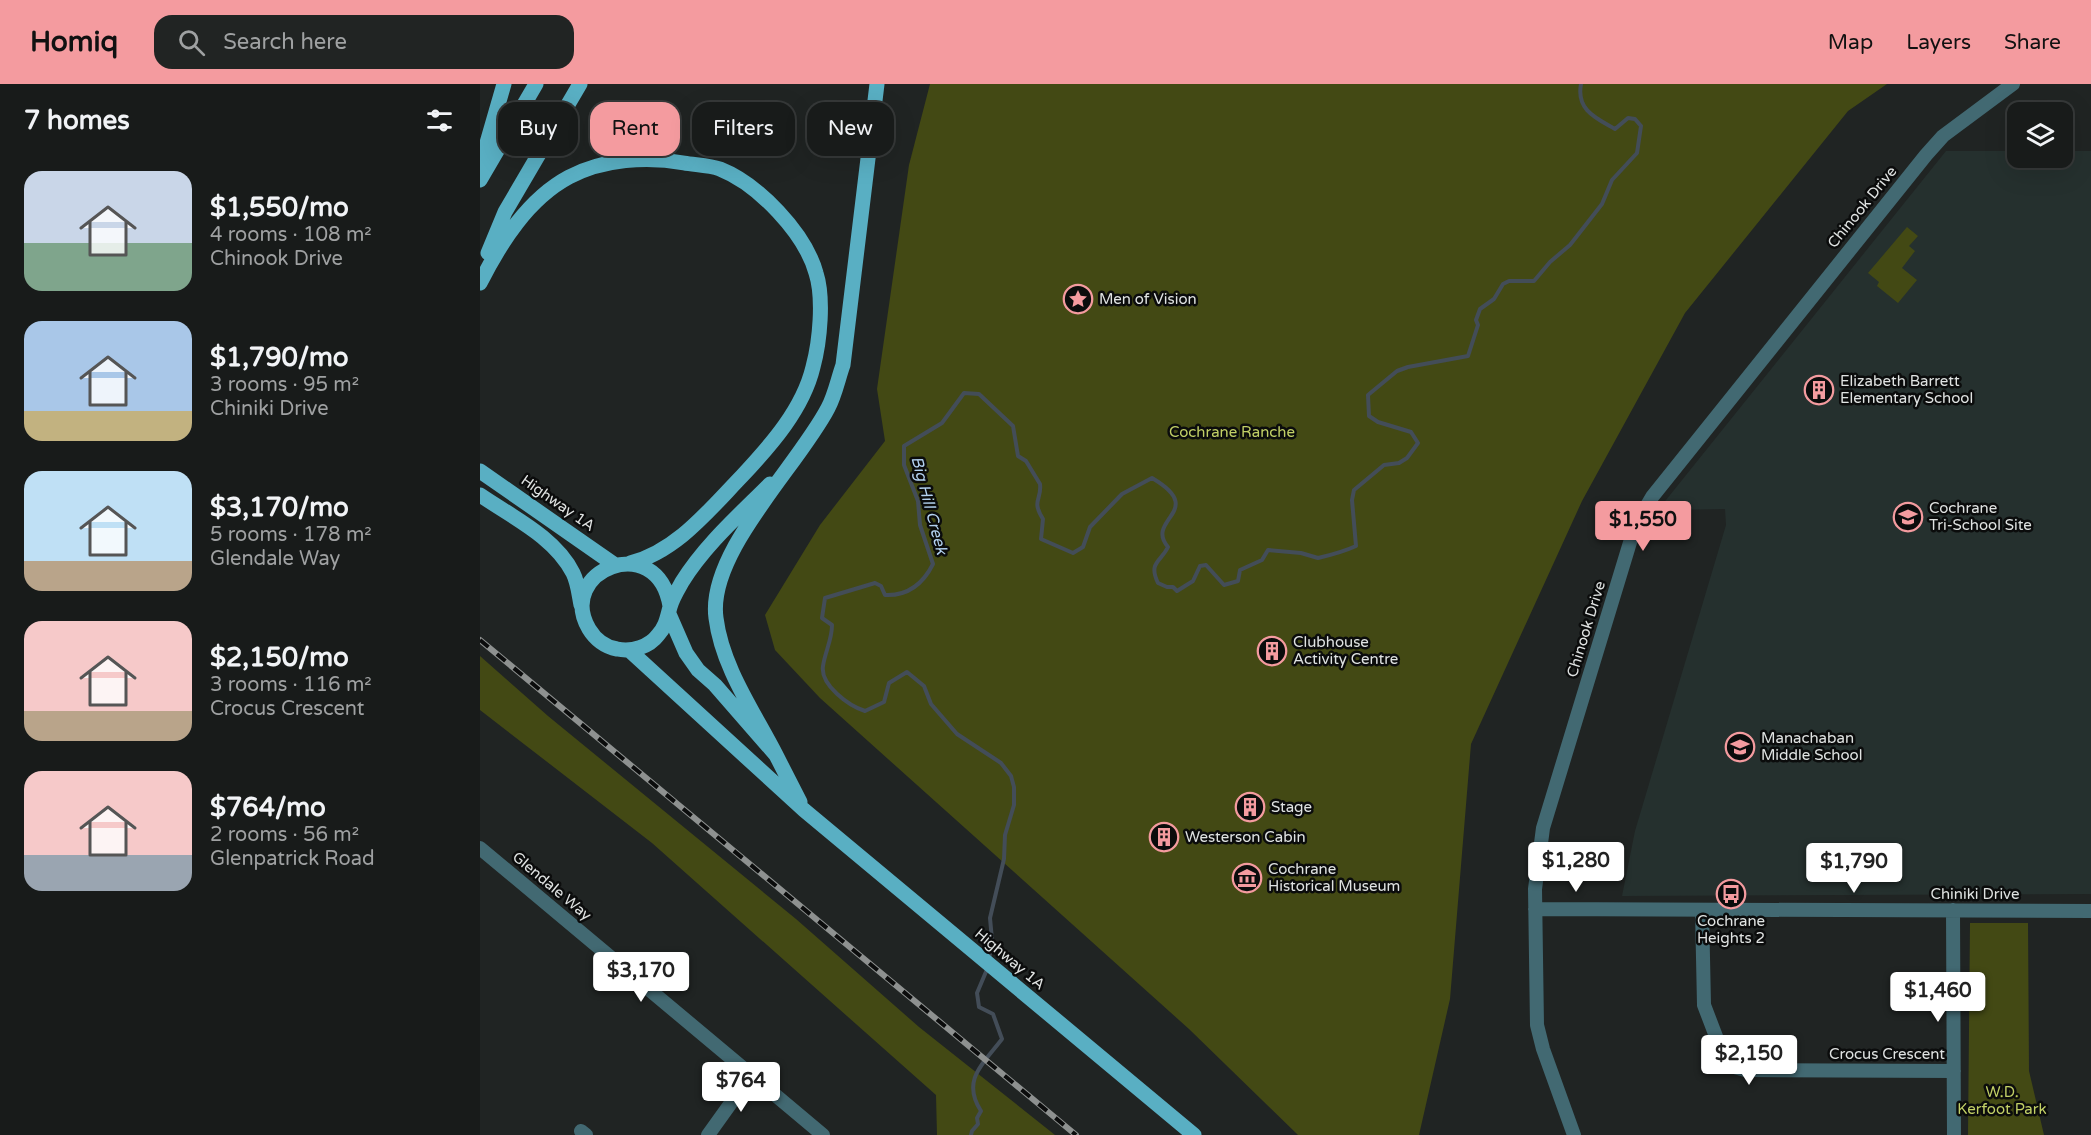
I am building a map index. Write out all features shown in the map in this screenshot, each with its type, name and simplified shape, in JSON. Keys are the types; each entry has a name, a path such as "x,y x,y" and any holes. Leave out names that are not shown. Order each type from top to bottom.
{"main road":[{"path":"480,167 504,84"},
{"path":"480,180 536,84"},
{"path":"480,272 506,212 580,84"},
{"path":"776,755 729,664 715,616 717,592 722,569 737,542 800,454 829,407 843,365 876,84"},
{"path":"480,283 493,257 528,208 569,177 618,161 669,160 720,170 760,194 797,233 817,273 820,325 813,368 803,395 763,454 684,533 654,557 601,571 591,581 584,594 582,609"},
{"path":"480,495 531,529 564,559 574,574 585,622 602,644 629,650 643,647 655,639 664,628 669,610 695,564 722,532 800,454"},
{"name":"Highway 1A","path":"480,471 622,564"},
{"path":"622,564 653,573 662,582 669,610"},
{"name":"Highway 1A","path":"669,610 686,653 698,670 715,685 776,755 804,810"},
{"name":"Highway 1A","path":"629,650 804,810 1194,1135"}],"street":[{"name":"Chinook Drive","path":"1574,1135 1543,1049 1538,1026 1536,878 1545,815 1638,519 1652,497 1926,155 1943,136 2013,84"},
{"name":"Glendale Way","path":"480,848 823,1135"},
{"name":"Chiniki Drive","path":"1535,909 2091,910"},
{"name":"Crocus Crescent","path":"1702,910 1703,998 1722,1054 1731,1066 1745,1070 1954,1071"},
{"path":"1953,910 1954,1135"},
{"path":"708,1135 751,1075"}],"shaded area":[{"name":"Cochrane Tri-School Site","path":"1946,151 2007,151 2007,168 2073,168 2073,151 2091,151 2091,894 1622,896 1635,831 1726,525 1725,509 1669,510 1662,505"}],"green space":[{"name":"Cochrane Ranche","path":"930,84 1887,84 1848,111 1685,313 1582,501 1471,744 1450,999 1419,1135 1298,1135 1189,1029 820,698 775,650 765,615 820,525 885,441 877,389 909,165"},
{"path":"1907,227 1918,236 1909,246 1915,251 1902,268 1917,280 1898,303 1877,286 1879,282 1868,273"},
{"path":"480,656 548,716 796,919 919,1027 1055,1135 937,1135 936,1095 652,843 480,710"},
{"name":"W.D. Kerfoot Park","path":"1970,923 2028,923 2029,1071 2044,1135 1968,1135"}],"waterway":[{"name":"Big Hill Creek","path":"989,960 992,940 990,918 1004,859 1005,835 1014,805 1014,787 1011,776 1001,763 957,734 931,704 924,686 907,672 889,683 884,702 865,711 851,705 837,694 823,673 832,625 822,618 825,598 875,583 881,586 885,595 907,591 919,583 933,564 920,525 918,501 904,465 904,446 942,423 964,393 979,394 1013,426 1018,456 1026,461 1040,484 1037,504 1043,519 1041,539 1073,553 1083,547 1090,527 1122,494 1152,478 1168,489 1175,499 1175,507 1163,529 1163,537 1168,547 1155,566 1155,576 1158,583 1173,587 1177,591 1193,581 1200,566 1206,565 1224,585 1238,581 1240,570 1262,560 1268,550 1301,553 1318,558 1356,546 1352,500 1354,490 1384,465 1399,463 1407,458 1418,443 1411,432 1378,422 1369,416 1368,395 1397,371 1468,356 1478,325 1476,320 1480,309 1494,299 1503,284 1509,281 1534,281 1550,262 1570,245 1602,204 1612,180 1637,153 1641,126 1635,119 1628,118 1615,129 1595,117 1585,107 1582,100 1581,84"},
{"name":"Big Hill Creek","path":"971,1135 978,1124 977,1118 981,1111 975,1100 974,1081 982,1065 1002,1039 993,1014 979,1007 977,993 988,967"}],"railway":[{"path":"480,640 1076,1135"}],"place":[{"name":"Men of Vision","path":"1078,299"},
{"name":"Elizabeth Barrett Elementary School","path":"1819,390"},
{"name":"Cochrane Tri-School Site","path":"1908,517"},
{"name":"Clubhouse Activity Centre","path":"1272,651"},
{"name":"Manachaban Middle School","path":"1740,747"},
{"name":"Stage","path":"1250,807"},
{"name":"Westerson Cabin","path":"1164,837"},
{"name":"Cochrane Historical Museum","path":"1247,878"},
{"name":"Cochrane Heights 2","path":"1731,894"}]}
